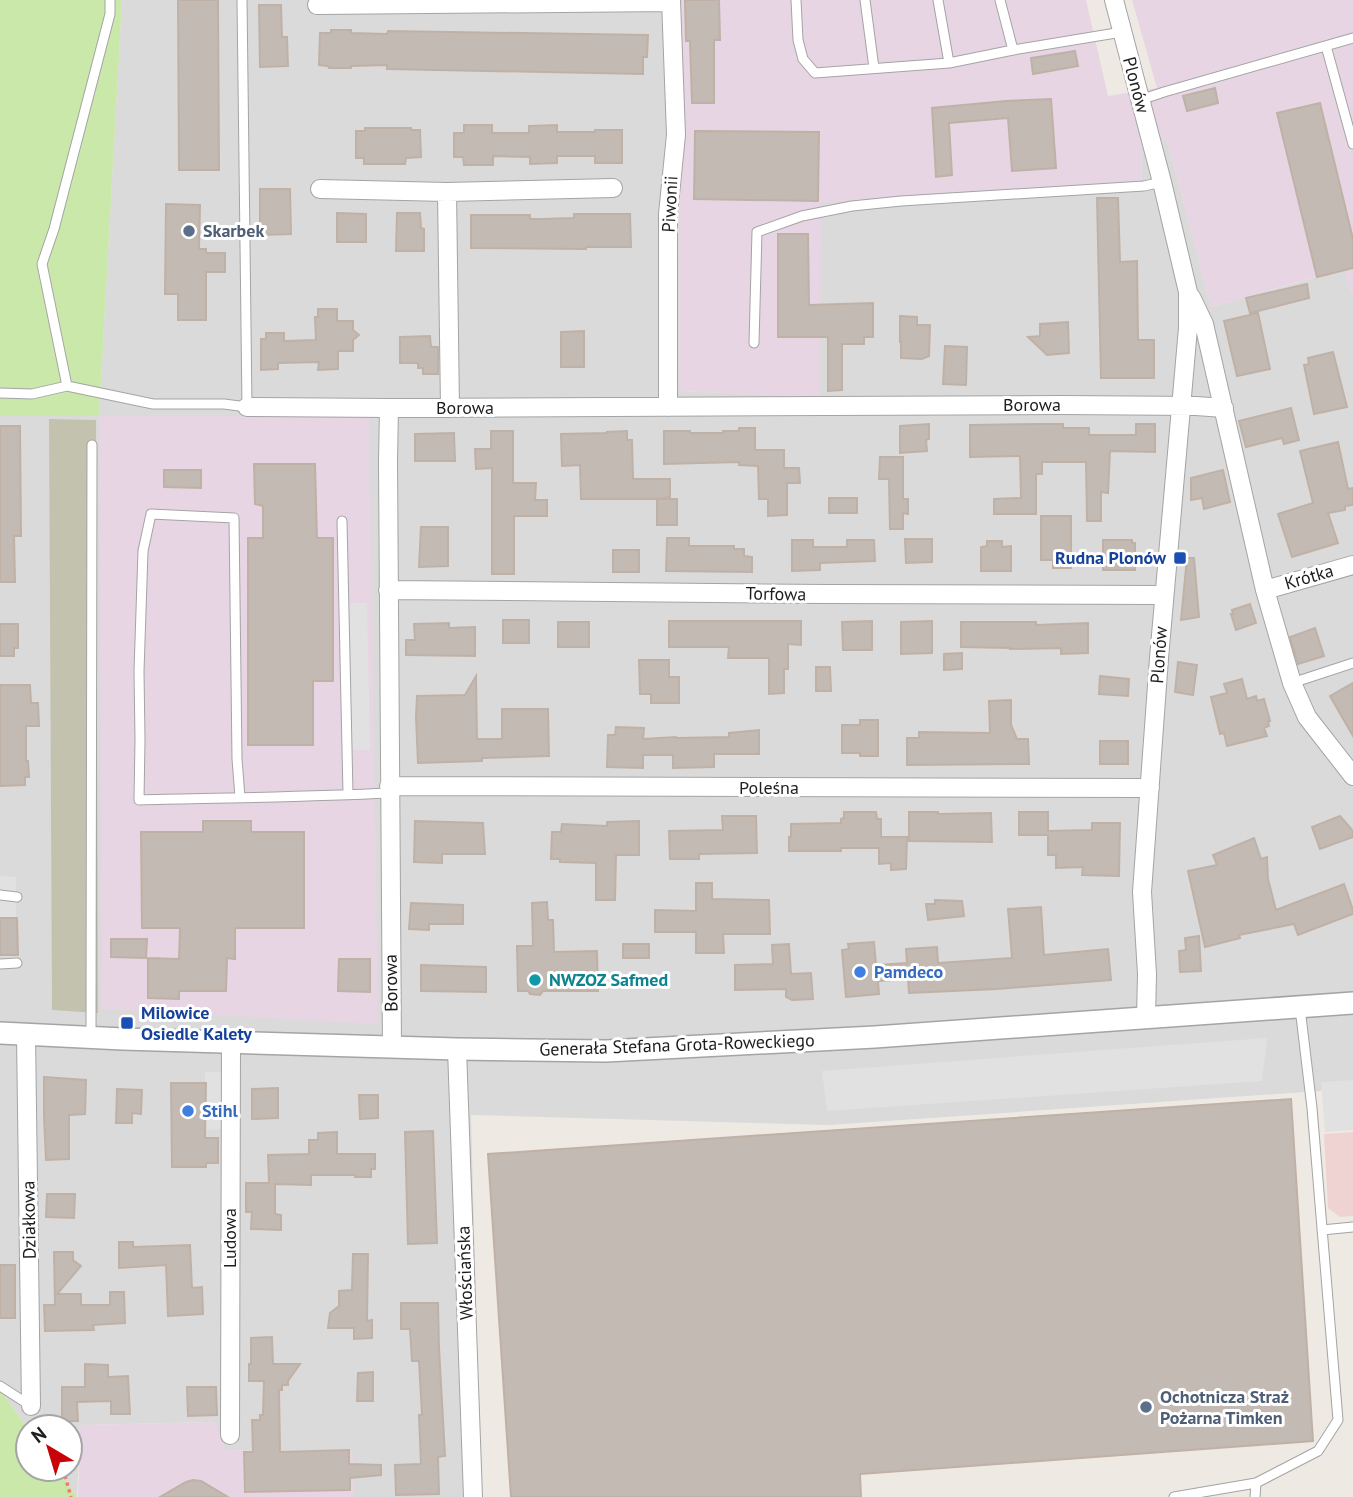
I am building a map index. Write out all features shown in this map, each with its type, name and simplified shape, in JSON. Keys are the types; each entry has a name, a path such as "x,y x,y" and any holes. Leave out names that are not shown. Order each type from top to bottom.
{"street":[{"name":"Plonów","path":"1114,0 1188,292 1203,324 1265,590 1292,683 1307,717 1353,776"},
{"name":"Piwonii","path":"317,3 671,1 676,135 668,214 668,407"},
{"path":"320,189 447,192 613,188"},
{"path":"447,192 450,408"},
{"name":"Plonów","path":"1146,1018 1147,974 1142,892 1164,595 1188,328 1188,292"},
{"path":"247,407 389,408"},
{"name":"Borowa","path":"392,1047 387,461 389,408 1224,408"},
{"name":"Krótka","path":"1265,590 1353,565"},
{"name":"Torfowa","path":"388,590 1164,595"},
{"name":"Poleśna","path":"389,790 1150,788"},
{"name":"Generała Stefana Grota-Roweckiego","path":"0,1033 457,1049 606,1051 875,1037 1353,1003"},
{"name":"Działkowa","path":"26,1034 31,1406"},
{"name":"Ludowa","path":"230,1435 231,1042"},
{"name":"Włościańska","path":"457,1049 473,1497"}],"lane":[{"path":"67,386 42,264 54,229 110,14 110,0"},
{"path":"0,393 32,394 67,386 153,404 224,404 247,407 242,0"},
{"path":"796,0 798,40 803,59 816,73 949,63 1122,32"},
{"path":"865,0 874,68"},
{"path":"938,0 949,63"},
{"path":"1000,0 1013,50"},
{"path":"1140,100 1353,38"},
{"path":"1326,46 1353,144"},
{"path":"754,343 757,232 802,216 852,206 1144,186 1162,182"},
{"path":"91,1038 92,445"},
{"path":"240,797 237,759 234,518 150,514 143,551 139,800 348,794 389,790"},
{"path":"342,521 348,794"},
{"path":"1292,683 1353,663"},
{"path":"0,895 17,897"},
{"path":"0,964 17,963"},
{"path":"1174,1497 1256,1483 1318,1451 1338,1420 1312,1108 1300,1006"},
{"path":"1322,1230 1353,1227"},
{"path":"0,1386 31,1406"},
{"path":"1255,1497 1256,1483"}],"shaded area":[{"path":"122,0 677,0 680,391 820,397 820,202 1142,182 1141,148 1167,139 1211,307 1344,269 1353,296 1353,1087 829,1125 471,1115 481,1497 353,1497 352,1453 225,1450 215,1422 84,1425 84,1413 17,1413 0,1390 0,416 99,416"},
{"path":"677,0 1086,0 1108,96 1157,88 1132,0 1353,0 1353,296 1343,269 1211,307 1167,139 1141,148 1142,182 821,202 820,397 680,391"},
{"path":"99,416 369,416 378,1024 102,1009"},
{"path":"49,419 96,420 98,1013 52,1010"},
{"path":"349,603 367,603 370,750 352,750"},
{"path":"0,876 16,877 16,917 0,917"},
{"path":"1267,1038 1262,1081 827,1111 822,1071"},
{"path":"205,1072 221,1072 222,1129 206,1130"},
{"path":"1353,1080 1353,1130 1325,1132 1321,1082"},
{"path":"1353,1132 1353,1216 1340,1217 1328,1208 1324,1134"},
{"path":"216,1422 225,1450 353,1452 353,1497 78,1497 78,1483 84,1483 84,1425"},
{"path":"67,1483 78,1483 77,1497"}],"green space":[{"path":"0,0 122,0 99,416 0,416"},
{"path":"0,1390 17,1413 14,1413 14,1483 67,1483 77,1497 0,1497"}],"building":[{"path":"178,0 218,0 219,170 179,170"},
{"path":"685,0 719,0 720,40 714,40 714,103 692,103 690,41 686,41"},
{"path":"259,5 281,5 282,37 287,37 288,66 260,67"},
{"path":"331,30 387,34 388,31 648,35 647,57 643,57 643,74 387,69 387,65 329,68 319,65 320,33 331,33"},
{"path":"1075,51 1078,66 1033,74 1031,58"},
{"path":"1215,88 1218,103 1187,111 1183,96"},
{"path":"1051,99 1056,168 1012,171 1008,118 949,123 952,175 936,177 932,108"},
{"path":"1320,103 1353,239 1353,268 1317,277 1277,113"},
{"path":"464,125 492,125 492,133 529,133 529,126 557,125 557,132 622,130 622,163 595,163 595,156 557,156 557,163 530,164 530,157 493,156 493,165 464,165 463,157 454,157 454,133 464,133"},
{"path":"365,128 420,130 421,157 406,158 405,164 364,164 364,158 356,158 356,131 365,131"},
{"path":"695,131 819,132 818,201 694,199"},
{"path":"260,189 290,189 291,234 260,235"},
{"path":"1097,198 1118,198 1120,262 1137,261 1138,340 1154,340 1154,378 1101,378"},
{"path":"166,204 200,205 199,249 206,249 206,253 225,253 225,272 206,272 206,320 178,320 178,294 165,294"},
{"path":"337,213 366,214 366,242 337,242"},
{"path":"397,213 420,213 421,228 424,229 424,251 396,251"},
{"path":"574,214 630,214 631,247 471,248 471,215 530,215 530,219 541,219 574,218"},
{"path":"778,234 808,234 809,305 873,303 873,337 864,337 864,344 842,344 842,390 828,391 828,337 778,337"},
{"path":"1307,284 1309,298 1250,313 1246,298"},
{"path":"318,309 337,309 337,321 353,321 353,330 359,335 353,340 353,351 338,351 338,369 318,370 319,362 278,363 278,369 261,370 261,339 266,339 266,333 284,333 284,341 316,340 315,317 318,317"},
{"path":"1258,313 1270,369 1237,376 1224,321"},
{"path":"900,316 917,317 917,325 930,325 929,356 922,359 901,358"},
{"path":"1068,322 1069,353 1047,355 1028,337 1040,336 1040,324"},
{"path":"584,331 584,367 561,367 561,332"},
{"path":"430,336 431,347 438,347 438,374 423,374 423,368 418,368 418,363 400,363 400,337"},
{"path":"945,346 967,347 966,385 943,384"},
{"path":"1333,352 1347,407 1314,414 1304,365 1309,364 1308,358"},
{"path":"1291,408 1299,440 1284,444 1282,438 1246,447 1239,421"},
{"path":"929,424 927,451 900,453 900,426"},
{"path":"1063,424 1063,428 1089,428 1089,435 1136,435 1136,424 1155,424 1155,452 1110,451 1108,493 1101,492 1101,521 1087,521 1086,462 1042,462 1042,474 1036,474 1036,514 994,514 994,499 1021,498 1020,456 970,457 970,425"},
{"path":"0,426 20,426 21,536 14,536 15,582 0,582"},
{"path":"739,428 755,428 755,450 784,450 784,468 799,468 800,483 787,483 787,515 768,516 768,499 759,499 758,466 739,465 739,462 664,464 664,431 723,433 739,431"},
{"path":"491,431 513,431 513,483 536,483 535,500 547,500 547,516 514,516 514,574 492,574 492,468 476,469 475,449 491,449"},
{"path":"627,431 627,440 632,440 633,479 670,479 670,497 658,499 677,499 677,525 657,525 657,499 581,499 580,465 562,466 561,434"},
{"path":"454,433 455,461 415,461 415,434"},
{"path":"1338,442 1348,489 1353,488 1353,505 1345,506 1345,510 1328,513 1338,543 1292,557 1278,514 1313,503 1300,451"},
{"path":"880,457 903,457 903,499 908,499 908,514 903,513 903,529 890,529 889,479 879,479"},
{"path":"254,464 315,464 317,538 333,538 333,681 313,681 313,745 248,745 248,538 263,538 263,506 255,504"},
{"path":"164,470 201,470 201,488 164,487"},
{"path":"1223,470 1230,502 1204,509 1202,498 1191,500 1191,478"},
{"path":"829,498 857,498 857,513 829,513"},
{"path":"1041,516 1071,516 1071,568 1053,568 1053,560 1041,560"},
{"path":"421,527 448,527 448,566 419,567"},
{"path":"667,538 689,538 689,546 734,546 734,549 744,549 744,556 752,557 752,572 666,571"},
{"path":"905,539 932,539 932,562 906,563"},
{"path":"792,540 813,540 813,547 847,547 847,540 874,540 875,561 820,563 820,570 792,571"},
{"path":"1103,540 1132,540 1132,543 1135,543 1135,570 1103,570"},
{"path":"987,541 1002,541 1002,547 1011,546 1011,571 981,571 981,547 987,546"},
{"path":"613,550 639,550 639,572 613,572"},
{"path":"1187,558 1194,558 1199,617 1181,620"},
{"path":"1250,604 1256,623 1236,630 1232,610"},
{"path":"503,620 529,620 529,643 503,643"},
{"path":"669,621 801,621 801,645 788,644 784,693 769,694 769,658 728,658 729,647 669,647"},
{"path":"872,621 872,650 843,650 842,622"},
{"path":"932,621 932,653 901,654 901,622"},
{"path":"558,622 589,622 589,647 558,647"},
{"path":"961,622 1036,622 1036,625 1088,623 1088,653 1061,654 1061,648 961,647"},
{"path":"449,623 449,628 475,627 475,656 406,655 406,640 415,640 414,624"},
{"path":"0,624 18,624 18,648 14,648 14,656 0,656"},
{"path":"1315,628 1324,656 1298,664 1290,637"},
{"path":"962,653 962,669 944,670 944,654"},
{"path":"639,660 669,660 669,677 679,677 679,703 651,703 651,694 640,694"},
{"path":"1178,662 1197,665 1193,695 1175,692"},
{"path":"816,667 830,667 831,691 816,691"},
{"path":"476,676 477,739 502,739 502,709 548,709 549,756 418,763 417,696 465,695"},
{"path":"1100,676 1129,679 1128,696 1099,694"},
{"path":"1242,679 1247,699 1256,696 1257,701 1264,699 1270,721 1269,726 1264,728 1267,736 1227,746 1224,733 1220,734 1211,697 1227,693 1224,684"},
{"path":"1353,683 1353,736 1330,696"},
{"path":"0,685 30,685 31,703 38,703 39,726 26,726 29,777 25,777 25,785 0,786"},
{"path":"1011,700 1011,725 1017,739 1028,739 1029,764 907,765 907,738 919,738 919,732 990,733 989,701"},
{"path":"860,720 878,720 878,756 842,753 842,725 860,725"},
{"path":"616,727 644,728 643,739 729,737 729,733 759,730 759,754 714,754 714,767 673,768 673,755 643,755 643,768 607,767 608,735 615,735"},
{"path":"1100,741 1128,741 1128,764 1100,764"},
{"path":"844,812 876,812 877,819 881,819 881,837 907,837 906,869 891,870 891,863 879,864 879,848 789,851 791,824 841,823"},
{"path":"909,812 991,813 992,842 909,841"},
{"path":"1019,812 1048,812 1048,831 1092,830 1092,823 1120,823 1119,876 1082,875 1083,867 1056,868 1056,855 1048,855 1048,835 1019,835"},
{"path":"722,816 756,816 757,853 699,854 699,859 670,859 669,831 723,830"},
{"path":"1340,816 1353,831 1353,837 1320,849 1312,827"},
{"path":"203,821 251,821 251,832 304,832 304,928 235,928 235,959 227,958 226,991 179,991 179,999 148,998 148,958 179,959 180,928 142,928 141,832 203,832"},
{"path":"415,821 483,823 485,854 442,854 442,863 414,862"},
{"path":"639,821 639,855 616,855 615,900 596,900 596,863 560,862 560,859 551,859 552,832 561,832 562,824 607,826 607,822"},
{"path":"1254,838 1261,859 1267,857 1268,879 1276,910 1344,884 1353,914 1298,935 1294,924 1239,935 1240,938 1205,947 1188,871 1217,865 1213,855"},
{"path":"696,883 712,883 712,899 769,900 770,934 723,934 724,953 696,953 696,932 655,932 655,910 696,911"},
{"path":"935,900 962,901 964,916 928,920 926,904 935,904"},
{"path":"547,902 548,920 553,920 554,952 597,951 598,991 543,991 540,995 518,991 517,946 533,946 532,903"},
{"path":"411,903 463,905 463,924 429,924 429,930 409,929"},
{"path":"1041,907 1044,955 1108,949 1111,980 909,993 908,979 878,981 879,994 846,997 842,950 849,949 848,944 874,942 876,965 907,963 906,949 937,947 938,963 1012,958 1008,909"},
{"path":"0,918 17,918 18,955 0,955"},
{"path":"1199,936 1201,971 1180,972 1179,951 1186,950 1185,938"},
{"path":"111,939 147,939 146,958 111,957"},
{"path":"623,944 649,944 649,958 623,958"},
{"path":"789,944 791,974 811,973 813,999 792,1000 786,997 786,989 735,990 735,965 773,964 772,945"},
{"path":"339,959 370,959 370,992 338,991"},
{"path":"421,965 486,967 486,992 421,991"},
{"path":"44,1077 86,1080 85,1114 69,1115 69,1159 46,1160"},
{"name":"Stihl","path":"171,1083 206,1083 205,1138 218,1138 218,1163 206,1163 206,1167 172,1167"},
{"path":"278,1088 278,1118 252,1119 252,1089"},
{"path":"117,1089 142,1090 141,1114 132,1113 132,1123 116,1123"},
{"path":"359,1095 378,1095 378,1118 360,1119"},
{"path":"1291,1099 1313,1441 860,1474 861,1497 511,1497 488,1154"},
{"path":"433,1131 437,1243 408,1244 405,1132"},
{"path":"337,1132 337,1154 375,1154 375,1169 371,1169 371,1177 311,1175 311,1185 275,1184 275,1214 281,1215 281,1230 251,1229 252,1212 246,1212 246,1183 269,1183 268,1155 309,1154 309,1140 318,1140 318,1133"},
{"path":"47,1194 75,1194 74,1218 46,1217"},
{"path":"119,1242 133,1242 133,1247 190,1245 192,1288 202,1287 203,1314 168,1316 166,1265 119,1268"},
{"path":"54,1252 73,1252 73,1260 81,1266 57,1294 81,1294 81,1305 110,1305 110,1292 124,1292 125,1323 93,1325 94,1330 45,1331 44,1305 55,1305"},
{"path":"353,1254 368,1254 367,1321 372,1320 372,1338 354,1339 354,1328 328,1328 330,1313 339,1306 339,1291 352,1290"},
{"path":"0,1265 15,1265 15,1318 0,1318"},
{"path":"401,1303 438,1303 445,1456 438,1457 439,1494 396,1495 395,1465 421,1464 419,1361 412,1361 410,1329 401,1329"},
{"path":"272,1337 273,1364 300,1364 288,1385 282,1385 282,1390 279,1390 280,1452 349,1450 349,1464 381,1465 381,1475 350,1478 350,1490 245,1492 244,1452 253,1452 252,1420 260,1420 260,1415 263,1415 264,1381 249,1381 251,1338"},
{"path":"85,1364 108,1365 108,1377 128,1376 130,1414 111,1414 111,1401 77,1402 78,1413 62,1413 62,1387 85,1387"},
{"path":"373,1372 373,1401 357,1401 358,1373"},
{"path":"187,1387 216,1387 217,1415 188,1416"},
{"path":"193,1480 201,1481 228,1497 160,1497"}],"place":[{"name":"Skarbek","path":"189,231"},
{"name":"Rudna Plonów","path":"1180,558"},
{"name":"Pamdeco","path":"860,972"},
{"name":"NWZOZ Safmed","path":"535,980"},
{"name":"Milowice Osiedle Kalety","path":"127,1023"},
{"name":"Stihl","path":"188,1111"},
{"name":"Ochotnicza Straż Pożarna Timken","path":"1146,1407"}]}
